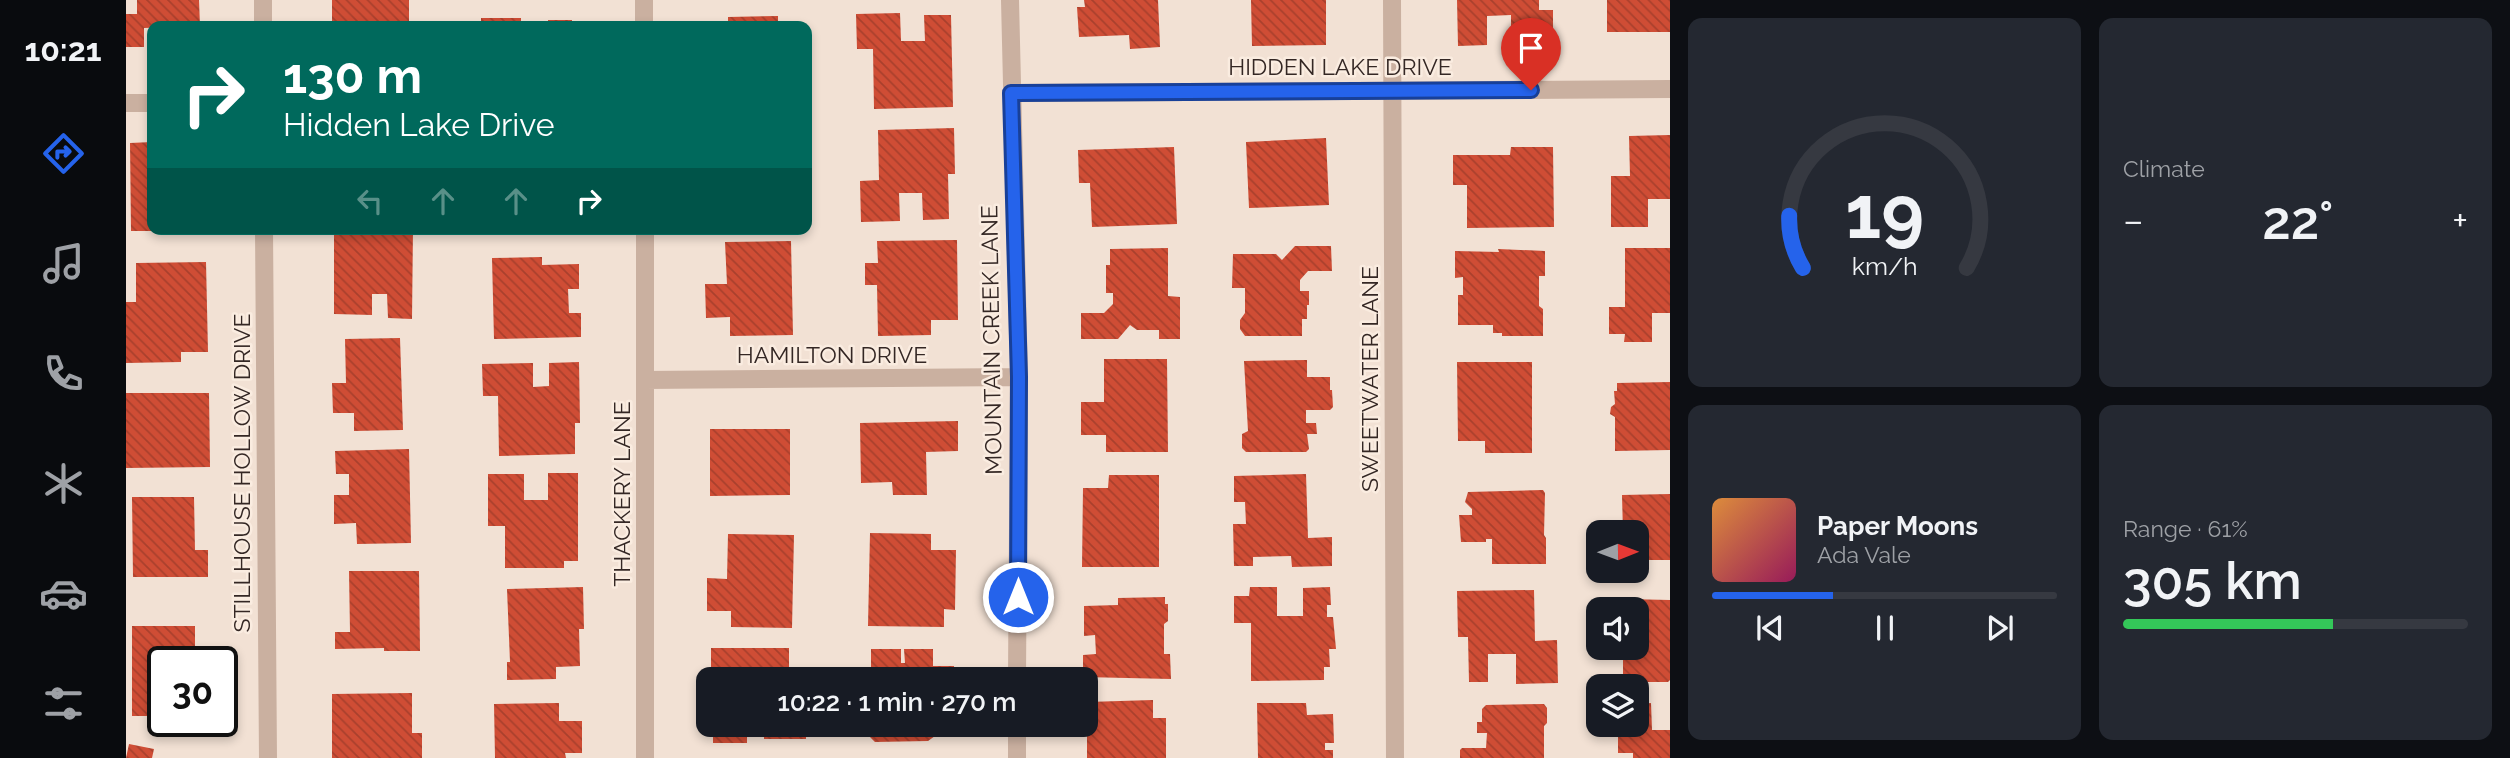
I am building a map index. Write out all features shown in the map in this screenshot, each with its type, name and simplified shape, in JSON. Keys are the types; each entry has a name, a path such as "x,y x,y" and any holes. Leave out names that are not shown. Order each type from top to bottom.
{"street":[{"path":"263,0 263,21"},
{"path":"644,0 644,21"},
{"name":"MOUNTAIN CREEK LANE","path":"1010,0 1019,377 1017,667"},
{"name":"SWEETWATER LANE","path":"1392,0 1395,758"},
{"name":"HIDDEN LAKE DRIVE","path":"1011,93 1670,89"},
{"path":"126,103 147,103"},
{"name":"STILLHOUSE HOLLOW DRIVE","path":"264,235 268,758"},
{"name":"THACKERY LANE","path":"645,235 645,758"},
{"name":"HAMILTON DRIVE","path":"645,380 1019,377"},
{"path":"1017,737 1017,758"}],"building":[{"path":"137,0 199,0 200,21 147,21 147,28 144,28 144,47 126,47 126,14 137,14"},
{"path":"332,0 409,0 409,21 332,21"},
{"path":"1084,0 1158,0 1160,47 1130,49 1129,35 1079,37 1077,7 1085,7"},
{"path":"1251,0 1326,0 1326,45 1252,46"},
{"path":"1457,0 1539,0 1539,10 1553,10 1553,45 1511,46 1511,15 1487,16 1487,45 1458,46"},
{"path":"1607,0 1670,0 1670,32 1607,32"},
{"path":"900,13 901,41 925,41 924,15 951,15 953,107 874,109 873,49 857,49 856,14"},
{"path":"778,16 778,21 728,21 728,17"},
{"path":"481,18 521,18 521,21 481,21"},
{"path":"954,128 955,174 948,174 949,219 923,220 922,193 899,193 900,221 861,222 860,181 879,180 878,130"},
{"path":"1670,135 1670,199 1648,199 1648,227 1611,227 1611,176 1630,176 1629,136"},
{"path":"1326,138 1329,205 1249,208 1246,142"},
{"path":"147,142 147,231 131,231 130,143"},
{"path":"1174,147 1177,224 1092,227 1090,183 1079,183 1078,150"},
{"path":"1511,147 1553,147 1554,227 1467,228 1467,185 1453,185 1453,155 1510,155"},
{"path":"334,235 413,235 412,319 388,318 387,294 372,294 372,315 334,314"},
{"path":"957,240 958,320 931,320 931,335 878,336 877,285 865,285 865,263 878,263 877,241"},
{"path":"791,241 793,335 730,336 730,317 706,318 705,284 727,284 725,242"},
{"path":"1295,246 1331,246 1332,271 1308,271 1300,280 1300,291 1309,291 1307,319 1302,319 1302,336 1245,336 1240,329 1240,320 1245,313 1245,288 1232,288 1233,254 1276,254 1282,260"},
{"path":"1168,248 1168,296 1180,297 1180,339 1159,339 1159,330 1137,330 1130,325 1118,339 1081,339 1081,313 1104,313 1113,304 1113,293 1106,293 1106,265 1110,265 1110,249"},
{"path":"1625,248 1670,248 1670,313 1652,313 1652,342 1624,342 1625,334 1609,334 1609,307 1625,307"},
{"path":"1498,249 1545,251 1545,276 1539,276 1543,336 1502,336 1502,333 1493,333 1493,325 1458,325 1458,295 1463,295 1463,277 1455,278 1455,251 1499,252"},
{"path":"542,257 542,265 579,264 579,289 568,289 569,313 581,313 581,337 494,339 492,258"},
{"path":"206,262 208,352 181,352 181,362 126,363 126,302 136,302 136,263"},
{"path":"400,338 403,430 354,431 354,413 333,413 332,383 346,383 345,339"},
{"path":"1104,359 1167,359 1168,452 1106,452 1106,435 1081,435 1081,402 1104,402"},
{"path":"1307,360 1307,377 1330,377 1333,407 1330,410 1306,410 1306,423 1316,423 1317,434 1307,434 1309,449 1306,452 1246,452 1242,448 1242,434 1248,431 1244,361"},
{"path":"579,362 580,423 575,423 575,454 499,456 498,396 483,396 482,364 533,363 533,387 549,386 549,363"},
{"path":"1457,362 1532,362 1532,453 1485,453 1485,441 1458,441"},
{"path":"1670,382 1670,450 1615,451 1615,417 1610,414 1611,407 1615,404 1614,391 1617,391 1617,383"},
{"path":"126,393 209,393 210,467 126,468"},
{"path":"958,421 958,451 926,452 927,495 893,495 892,482 861,483 860,423"},
{"path":"710,429 790,429 790,495 710,496"},
{"path":"409,449 411,543 357,544 356,523 334,524 334,495 349,495 349,474 336,474 335,451"},
{"path":"548,473 578,473 578,561 564,561 564,568 505,568 505,526 488,526 488,474 524,474 524,500 548,500"},
{"path":"1306,474 1308,538 1332,537 1332,566 1292,567 1291,556 1253,557 1253,566 1234,566 1233,524 1246,524 1245,502 1234,502 1234,476"},
{"path":"1109,475 1159,475 1159,567 1082,567 1083,488 1108,488"},
{"path":"1543,490 1546,564 1492,564 1492,539 1486,539 1486,542 1461,542 1459,515 1472,515 1472,509 1465,502 1468,492"},
{"path":"1670,494 1670,560 1649,560 1649,520 1623,520 1622,495"},
{"path":"132,497 194,497 195,550 208,550 208,577 133,577"},
{"path":"870,533 931,534 931,550 956,550 955,610 944,609 944,627 868,626"},
{"path":"728,534 794,535 792,628 731,627 731,611 707,611 707,578 727,579"},
{"path":"349,571 419,571 420,651 384,651 384,648 335,649 335,632 350,632"},
{"path":"583,587 584,629 579,629 580,666 556,667 556,679 507,680 507,662 510,662 507,589"},
{"path":"1250,587 1277,587 1277,616 1303,616 1303,588 1330,587 1331,605 1327,605 1327,617 1333,617 1336,649 1329,649 1330,667 1324,667 1324,680 1251,681 1251,623 1234,623 1234,596 1249,596"},
{"path":"1534,590 1535,641 1557,640 1558,683 1516,684 1516,654 1488,654 1488,682 1469,682 1468,637 1458,637 1457,591"},
{"path":"1165,597 1165,604 1168,604 1168,621 1164,624 1164,654 1170,654 1171,679 1098,677 1098,667 1083,667 1083,655 1096,654 1095,635 1084,636 1084,606 1118,605 1118,598"},
{"path":"1649,600 1670,600 1670,680 1649,682 1649,674 1623,674 1623,660 1649,660"},
{"path":"132,626 195,626 195,646 147,646 147,716 132,716"},
{"path":"711,648 789,648 789,667 711,667"},
{"path":"871,649 901,649 901,663 905,663 904,649 933,649 933,666 954,667 871,667"},
{"path":"412,693 412,733 422,733 422,758 332,758 332,694"},
{"path":"1153,700 1153,718 1166,718 1166,758 1087,758 1087,737 1098,737 1098,702"},
{"path":"559,703 559,721 582,721 582,753 565,753 566,758 495,758 494,704"},
{"path":"1257,703 1306,703 1307,715 1333,714 1334,743 1325,743 1325,750 1333,750 1333,758 1258,758"},
{"path":"1649,703 1652,730 1670,730 1670,758 1633,758 1633,753 1618,753 1618,737 1649,737"},
{"path":"1544,704 1547,708 1547,723 1544,726 1544,758 1460,758 1462,748 1486,748 1487,733 1477,733 1477,722 1482,722 1482,709 1486,705"},
{"path":"713,737 747,737 747,743 713,743"},
{"path":"764,737 806,737 806,739"},
{"path":"870,737 934,737 928,741 875,742"},
{"path":"129,744 154,749 152,758 126,758"}],"route":[{"path":"1018,597 1019,377 1011,93 1531,90"}]}
